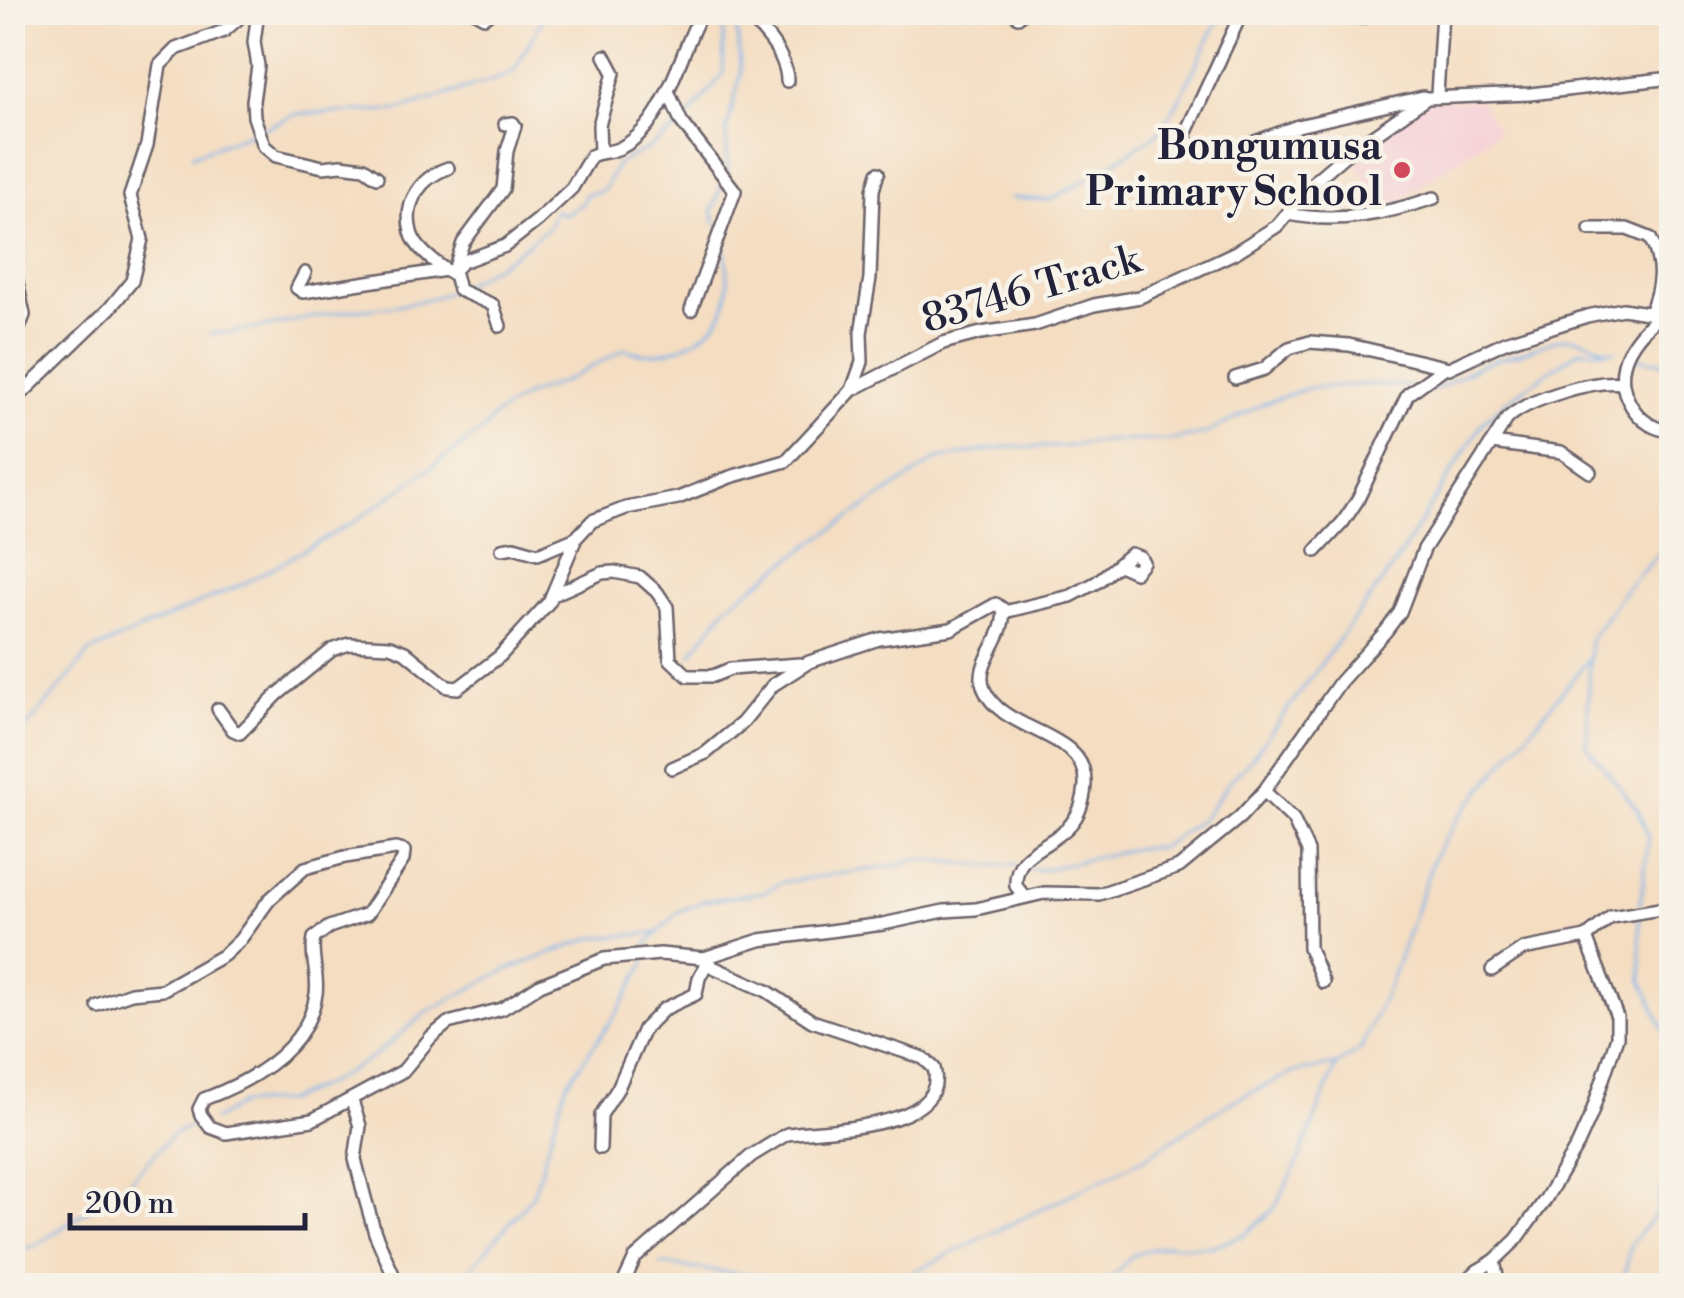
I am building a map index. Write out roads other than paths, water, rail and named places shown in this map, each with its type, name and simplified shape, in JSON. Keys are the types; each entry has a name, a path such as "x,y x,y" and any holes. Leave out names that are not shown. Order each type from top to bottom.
{"street":[{"path":"12,403 122,296 132,281 142,238 130,196 148,145 160,65 176,49 224,31 246,12"},
{"path":"258,12 254,117 269,152 323,167 341,164 364,168 377,177"},
{"path":"475,12 484,17 491,12"},
{"path":"305,273 298,288 302,292 451,272 462,262 498,250 566,195 587,160 628,142 668,91 702,12"},
{"path":"737,12 752,20 774,47 785,65 787,81"},
{"path":"1242,12 1189,122 1186,139 1194,150 1228,152 1319,120 1412,98 1530,94 1672,78"},
{"path":"1432,96 1442,12"},
{"path":"600,152 598,125 614,73 605,56"},
{"path":"668,91 680,121 736,190 691,310"},
{"name":"83746 Track","path":"502,549 514,547 538,554 576,538 586,526 608,513 689,494 786,461 852,390 958,338 1035,325 1094,305 1140,297 1253,243 1288,214 1336,162 1432,96"},
{"path":"451,272 463,243 504,189 507,151 515,126 511,122 505,124"},
{"path":"12,163 21,205 14,268 24,315 12,346"},
{"path":"448,168 428,176 418,187 413,197 410,230 428,256 451,272 464,293 493,305 500,326"},
{"path":"852,390 862,362 873,190 878,173"},
{"path":"1288,214 1325,218 1370,216 1434,198"},
{"path":"1590,229 1627,229 1650,238 1661,275 1655,314"},
{"path":"1672,306 1655,314 1634,340 1621,383 1643,421 1672,432"},
{"path":"1316,551 1344,522 1357,501 1408,394 1444,368 1505,342 1587,316 1623,308 1655,314"},
{"path":"1235,378 1264,369 1290,348 1320,341 1444,368"},
{"path":"600,1148 601,1115 644,1030 664,1009 696,994 706,961 760,940 976,909 1024,896 1056,892 1098,894 1166,873 1206,846 1264,792 1340,682 1400,612 1424,549 1507,418 1519,409 1596,384 1621,383"},
{"path":"1492,442 1562,452 1590,472"},
{"path":"218,709 233,730 240,733 271,699 332,650 358,643 390,646 405,652 448,688 458,688 500,656 552,595 576,538"},
{"path":"552,595 602,573 640,577 667,608 670,659 688,676 713,676 730,669 804,664 880,639 951,629 993,604 1004,612 1071,596 1118,565"},
{"path":"1004,612 1002,628 982,675 985,692 1010,716 1072,752 1086,776 1079,816 1062,835 1030,852 1016,875 1016,886 1024,896"},
{"path":"672,768 706,753 742,723 772,686 804,664"},
{"path":"1264,792 1293,819 1308,851 1309,948 1322,982"},
{"path":"97,1005 131,993 162,990 224,955 269,900 305,868 345,857 401,849 403,860 367,914 329,927 314,938 316,994 298,1036 265,1069 204,1099 199,1109 210,1127 235,1134 312,1120 410,1066 431,1037 448,1023 502,1009 540,985 590,964 633,954 706,961 812,1020 912,1051 930,1062 937,1086 926,1104 894,1118 788,1134 774,1140 635,1258 622,1286"},
{"path":"1492,970 1524,949 1586,937 1611,918 1672,907"},
{"path":"1461,1286 1510,1248 1546,1200 1588,1122 1617,1037 1617,1016 1586,937"},
{"path":"352,1101 360,1126 355,1159 375,1233 398,1286"},
{"path":"1494,1261 1499,1286"}],"waterway":[{"path":"263,129 296,114 398,110 500,78 514,71 546,12"},
{"path":"686,120 723,74 724,23 728,12"},
{"path":"1011,198 1050,200 1159,132 1222,12"},
{"path":"728,174 726,132 741,74 736,19"},
{"path":"461,286 512,256 549,227 554,211 566,214 583,203 585,195 603,191 617,164 651,147 680,126"},
{"path":"192,155 254,132"},
{"path":"716,223 712,212 722,184"},
{"path":"493,417 527,395 565,381 625,349 645,354 664,352 697,339 710,329 720,318 728,291 723,239"},
{"path":"211,334 413,303 454,289"},
{"path":"1422,393 1484,364 1556,340 1573,338 1606,350"},
{"path":"1026,868 1041,870 1133,849 1161,847 1203,818 1394,565 1483,422 1580,350 1615,351"},
{"path":"1635,358 1672,363"},
{"path":"691,654 727,606 937,459 1005,447 1171,440 1205,434 1263,404 1308,388 1375,384 1411,387"},
{"path":"12,745 90,652 247,582 356,521 487,427 492,418"},
{"path":"1640,904 1649,838 1637,809 1587,746 1590,639 1625,590 1672,540"},
{"path":"885,1286 1145,1158 1227,1104 1294,1072 1336,1065 1360,1050 1392,978 1434,857 1458,818 1589,659"},
{"path":"646,945 678,912 704,901 764,892 783,882 895,866 918,859 1016,865"},
{"path":"1639,917 1642,981 1672,1048"},
{"path":"213,1120 241,1104 286,1101 328,1083 372,1058 428,1011 504,971 592,938 656,933"},
{"path":"467,1273 533,1195 566,1085 619,1010 646,961"},
{"path":"1103,1286 1133,1255 1165,1245 1210,1247 1244,1235 1274,1209 1297,1164 1336,1066"},
{"path":"12,1251 35,1246 128,1183 173,1134 201,1122"},
{"path":"1623,1286 1630,1245 1656,1214 1662,1188 1672,1179"},
{"path":"660,1264 838,1286"}],"place":[{"name":"Bongumusa Primary School","path":"1402,170"}]}
